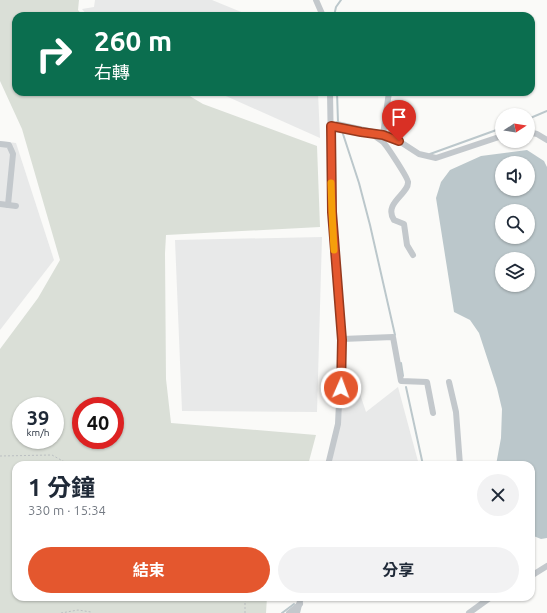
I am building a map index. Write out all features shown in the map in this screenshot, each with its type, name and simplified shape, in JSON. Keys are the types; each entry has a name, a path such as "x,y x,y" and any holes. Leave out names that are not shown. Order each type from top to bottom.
{"street":[{"path":"316,0 321,12"},
{"path":"329,461 338,424 341,388 342,340 332,212 330,96"},
{"path":"383,135 388,96"},
{"path":"331,126 383,135 399,141 419,154 436,158 495,138"},
{"path":"371,133 384,142 408,182 407,186 394,204 392,214 394,220 404,224 407,245 412,255"},
{"path":"535,134 547,140"},
{"path":"0,144 9,145 13,154 8,205"},
{"path":"0,204 16,206"},
{"path":"342,340 393,337 401,381 427,382 433,413"},
{"path":"449,382 456,412 460,461"},
{"path":"535,574 547,566"},
{"path":"298,613 300,601"},
{"path":"469,613 486,601"},
{"path":"289,613 300,604"}],"path":[{"path":"0,456 52,454 63,461"},
{"path":"245,613 246,601"},
{"path":"61,613 78,610 92,613"}],"shaded area":[{"path":"0,0 79,0 78,10 80,12 12,12 12,96 190,96 203,104 317,146 320,227 166,235 165,253 166,379 171,423 316,435 309,461 12,461 12,601 267,601 266,613 0,613 0,349 38,298 60,260 22,129 0,81"},
{"path":"95,0 212,0 241,12 85,12 82,9 94,7"},
{"path":"226,96 318,96 320,138"},
{"path":"0,141 16,143 54,260 0,330"},
{"path":"527,150 544,161 547,167 547,538 541,539 535,537 535,461 497,461 501,438 502,409 497,388 479,333 470,320 454,312 436,198 441,182 450,170 481,156"},
{"path":"322,237 317,412 182,411 175,240"},
{"path":"347,375 354,376 366,412 398,387 418,461 332,461"}],"waterway":[{"path":"335,12 336,7 341,0"},
{"path":"337,96 338,122"},
{"path":"535,116 547,111"},
{"path":"337,122 378,131"},
{"path":"430,154 495,131"},
{"path":"389,132 400,139"},
{"path":"343,134 359,183 370,225 395,335"},
{"path":"401,363 403,376"},
{"path":"406,387 422,461"},
{"path":"282,613 294,604"}],"slow traffic":[{"path":"331,183 334,250"}],"route":[{"path":"341,388 342,340 332,212 331,126 383,135 399,141"}]}
